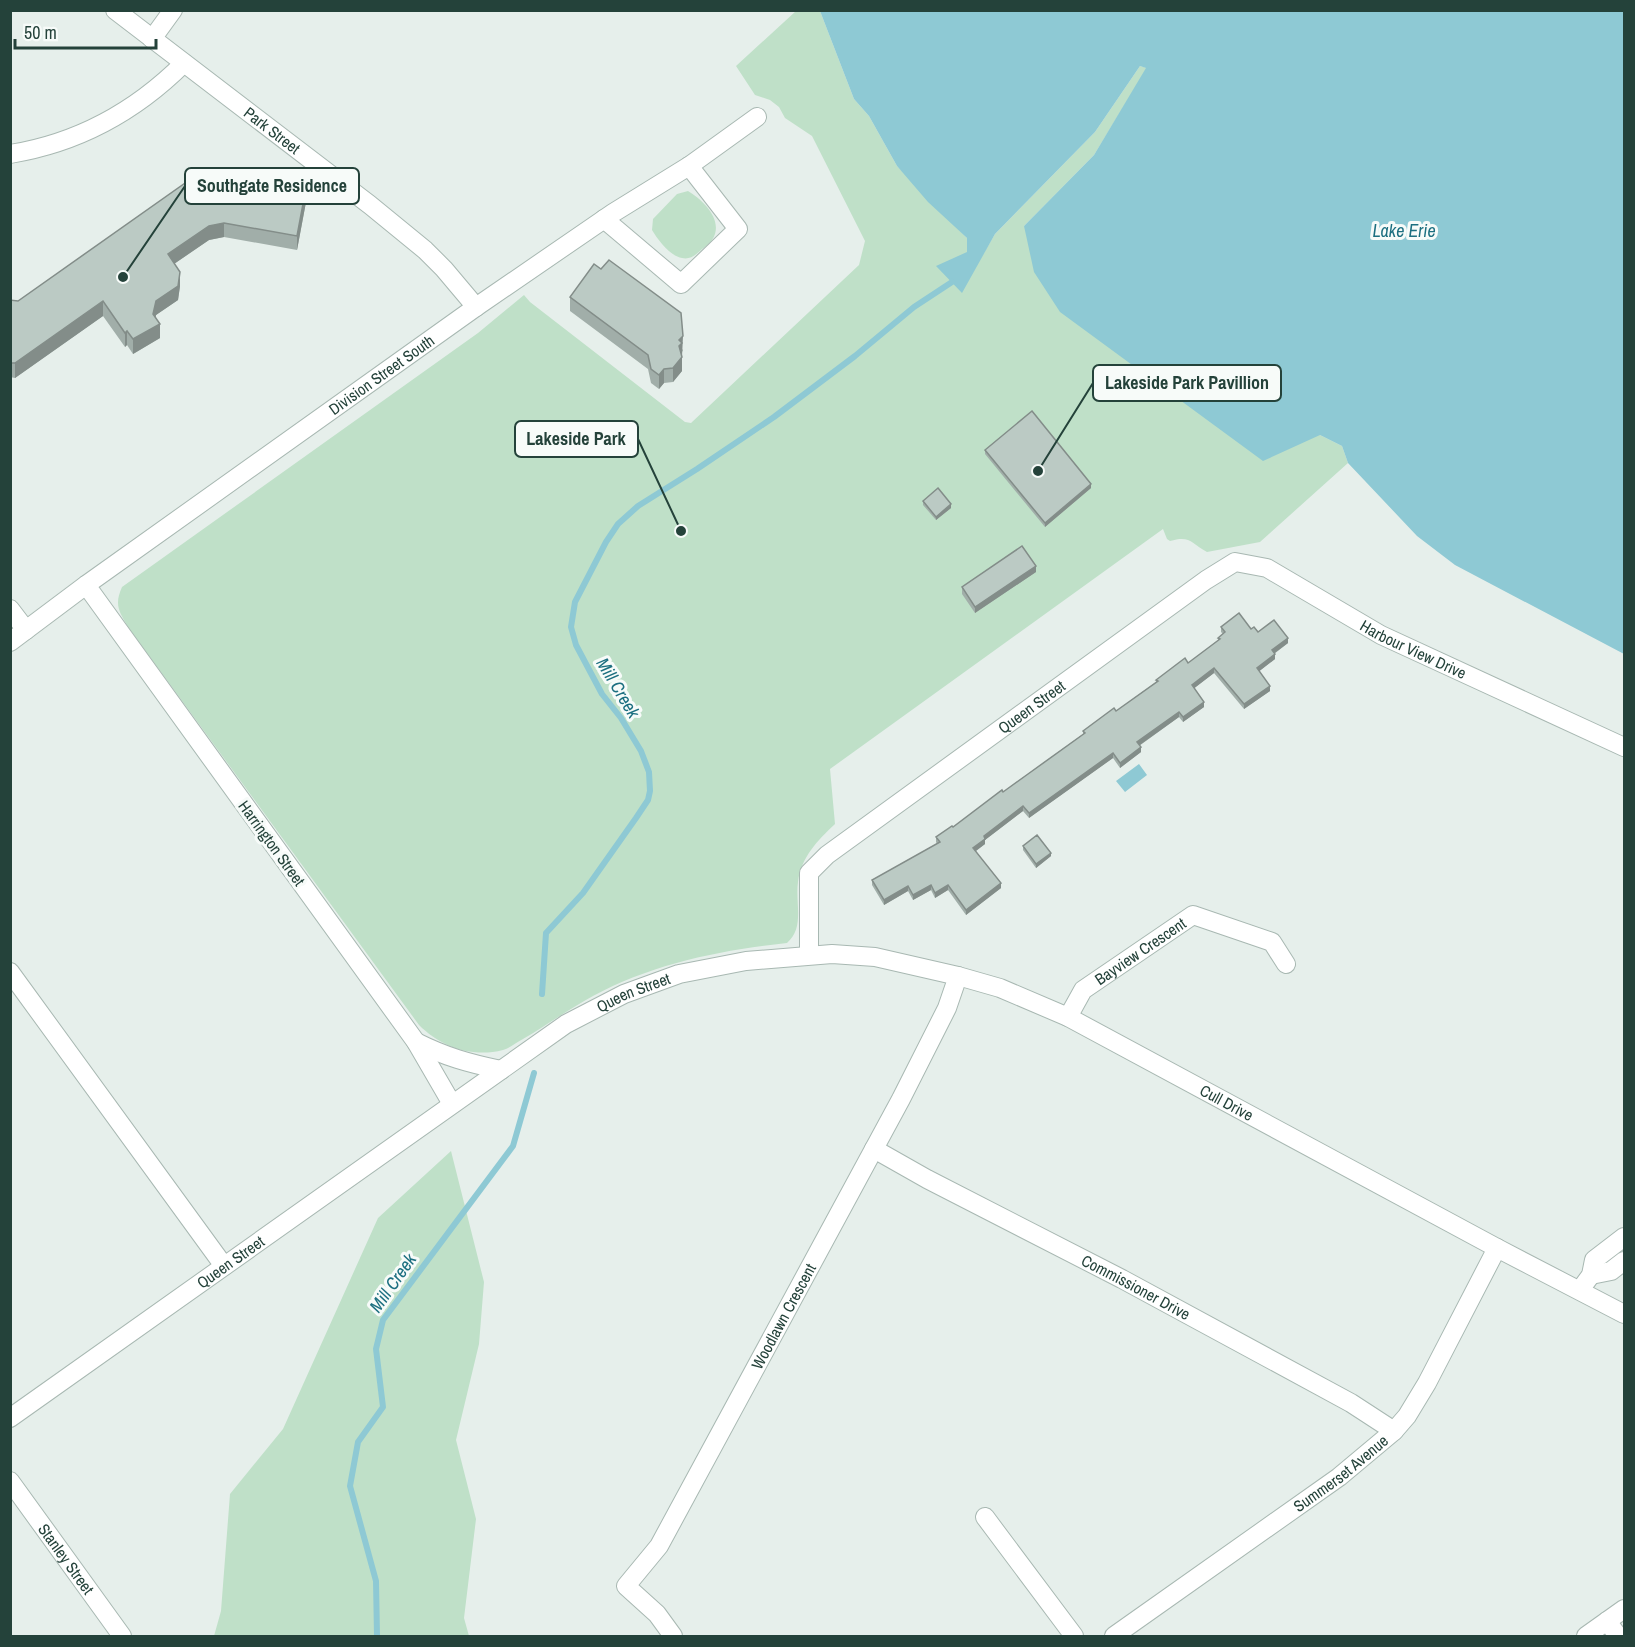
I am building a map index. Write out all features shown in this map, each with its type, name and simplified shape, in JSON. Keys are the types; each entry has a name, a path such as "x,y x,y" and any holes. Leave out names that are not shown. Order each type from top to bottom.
{"street":[{"name":"Park Street","path":"115,10 370,205 444,269 476,307"},
{"path":"152,39 173,10"},
{"path":"10,154 55,145 116,118 154,91 184,63"},
{"name":"Division Street South","path":"10,642 86,585 476,307 604,219 689,166 757,117"},
{"path":"604,219 681,284 738,229 689,166"},
{"name":"Harbour View Drive","path":"1206,580 1236,562 1267,568 1382,635 1624,747"},
{"name":"Queen Street","path":"10,1418 566,1024 624,994 679,974 746,961 809,954 809,873 826,855 1206,580"},
{"name":"Harrington Street","path":"86,585 416,1042 452,1104"},
{"path":"10,609 26,630"},
{"name":"Bayview Crescent","path":"1068,1017 1083,990 1192,915 1272,942 1286,964"},
{"name":"Cull Drive","path":"809,954 875,957 958,976 1000,988 1068,1017 1624,1314"},
{"path":"10,972 224,1266"},
{"name":"Woodlawn Crescent","path":"673,1636 657,1614 626,1586 659,1546 874,1149 937,1028 958,976"},
{"path":"416,1042 462,1062 501,1070"},
{"name":"Commissioner Drive","path":"874,1149 1351,1403 1394,1431"},
{"path":"1580,1290 1591,1275 1594,1260 1624,1237"},
{"name":"Summerset Avenue","path":"1114,1636 1339,1477 1394,1431 1407,1416 1427,1383 1497,1248"},
{"path":"1591,1275 1611,1271 1624,1261"},
{"name":"Stanley Street","path":"10,1481 122,1636"},
{"path":"985,1517 1074,1636"},
{"path":"1586,1636 1624,1609"},
{"path":"1607,1621 1618,1636"}],"green space":[{"path":"796,11 820,11 854,99 869,116 897,166 967,238 961,292 995,234 1095,132 1140,66 1147,68 1094,155 1024,226 1320,435 1342,446 1348,463 1260,542 1207,552 1186,539 1170,541 1163,529 830,769 835,824 817,843 803,865 797,890 798,923 793,937 787,943 712,954 663,967 593,996 506,1049 480,1053 458,1049 437,1039 419,1025 128,627 122,617 118,599 122,587 478,333 524,295 685,422 691,423 859,265 865,241 812,136 785,118 779,107 770,100 755,95 736,66"},
{"path":"688,191 706,205 716,226 712,240 695,255 685,258 678,257 669,251 652,230 653,219 677,194"},
{"path":"451,1151 484,1282 479,1344 456,1440 476,1519 464,1618 469,1636 214,1636 221,1611 230,1494 283,1429 378,1218"}],"water":[{"name":"Lake Erie","path":"820,11 1624,11 1624,654 1455,565 1417,536 1348,463 1342,446 1320,435 1263,461 1060,312 1034,272 1024,226 1094,155 1146,68 1140,66 1095,132 995,234 962,293 936,266 967,252 967,238 928,202 897,166 869,116 854,99"},
{"path":"1139,764 1147,775 1125,792 1116,781"}],"building":[{"path":"205,169 306,188 297,236 224,223 209,226 168,254 180,272 178,286 156,301 153,314 160,324 133,339 127,331 125,333 103,301 15,363 10,363 10,300 18,301"},
{"path":"609,260 681,313 683,336 679,340 682,343 679,346 682,357 673,368 664,369 659,375 651,369 648,355 570,297 594,264 601,269"},
{"path":"1032,411 1091,484 1045,523 985,450"},
{"path":"938,488 951,504 936,517 923,501"},
{"path":"1022,546 1036,566 975,607 962,587"},
{"path":"1239,613 1251,629 1254,627 1258,632 1274,620 1288,638 1272,650 1275,654 1257,668 1270,686 1244,704 1214,668 1192,685 1204,702 1183,717 1179,712 1137,742 1141,747 1120,763 1113,753 1029,813 1023,806 984,836 985,839 973,848 1001,883 966,910 948,885 935,893 931,885 913,895 908,886 884,900 872,880 940,842 936,837 1085,733 1083,731 1114,708 1116,711 1185,658 1188,663 1220,639 1218,638 1225,632 1221,627"},
{"path":"1037,835 1051,853 1036,864 1023,846"}],"waterway":[{"name":"Mill Creek","path":"542,994 546,933 583,893 648,800 650,791 649,772 641,751 621,718 602,694 576,645 571,627 575,602 606,542 618,524 638,506 774,417 855,356 914,307 952,282"},
{"name":"Mill Creek","path":"377,1636 376,1581 350,1486 358,1442 383,1407 376,1349 383,1320 513,1146 534,1073"}],"place":[{"name":"Southgate Residence","path":"123,277"},
{"name":"Lakeside Park Pavillion","path":"1038,471"},
{"name":"Lakeside Park","path":"681,531"}]}
